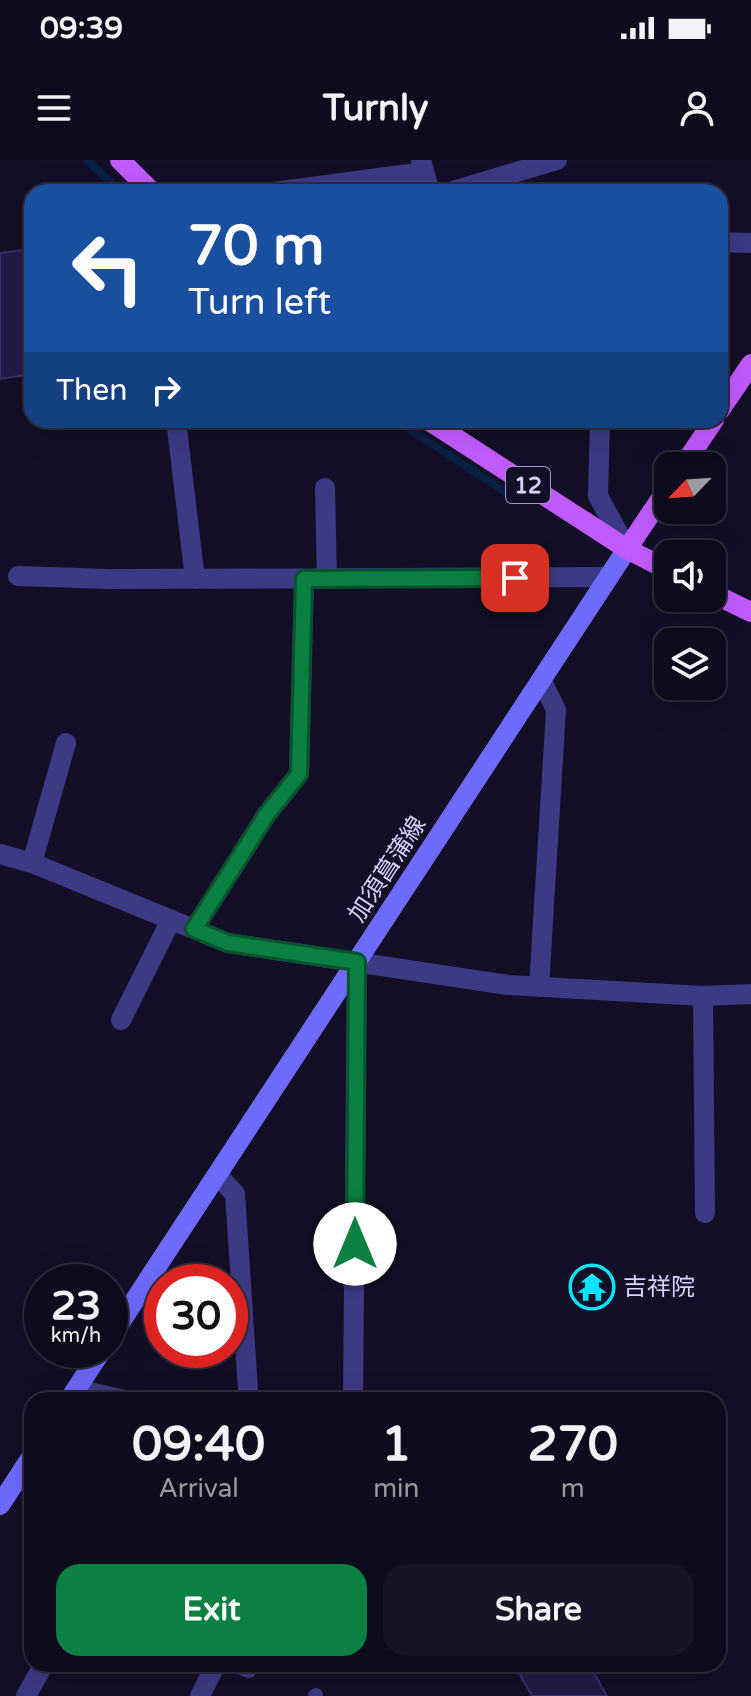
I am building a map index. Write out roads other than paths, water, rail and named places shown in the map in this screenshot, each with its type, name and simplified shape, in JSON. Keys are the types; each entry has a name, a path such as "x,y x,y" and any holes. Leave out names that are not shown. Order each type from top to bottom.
{"main road":[{"path":"120,160 144,184"},
{"path":"728,398 751,364"},
{"name":"12","path":"440,428 627,549 654,563"},
{"path":"692,452 709,428"},
{"path":"627,549 654,509"},
{"name":"加須菖蒲線","path":"128,1311 627,549"},
{"path":"726,600 751,612"},
{"path":"74,1392 90,1368"},
{"path":"0,1505 24,1468"}],"street":[{"path":"476,184 557,160"},
{"path":"345,184 425,175"},
{"path":"728,242 751,243"},
{"path":"177,428 195,579"},
{"path":"600,428 598,496 627,549"},
{"path":"325,488 327,579"},
{"path":"18,576 195,579 609,577"},
{"path":"194,929 267,814 299,774 304,579"},
{"path":"539,987 556,710 542,681"},
{"path":"32,863 66,743"},
{"path":"0,854 32,863 228,943 539,987 703,996 751,994"},
{"path":"121,1020 171,920"},
{"path":"353,1392 357,962"},
{"path":"703,996 705,1213"},
{"path":"217,1175 235,1194 248,1390"},
{"path":"26,1696 40,1672"},
{"path":"200,1696 212,1672"}],"waterway":[{"path":"87,160 112,184"},
{"path":"407,428 515,498"}],"place":[{"name":"吉祥院","path":"592,1287"}]}
